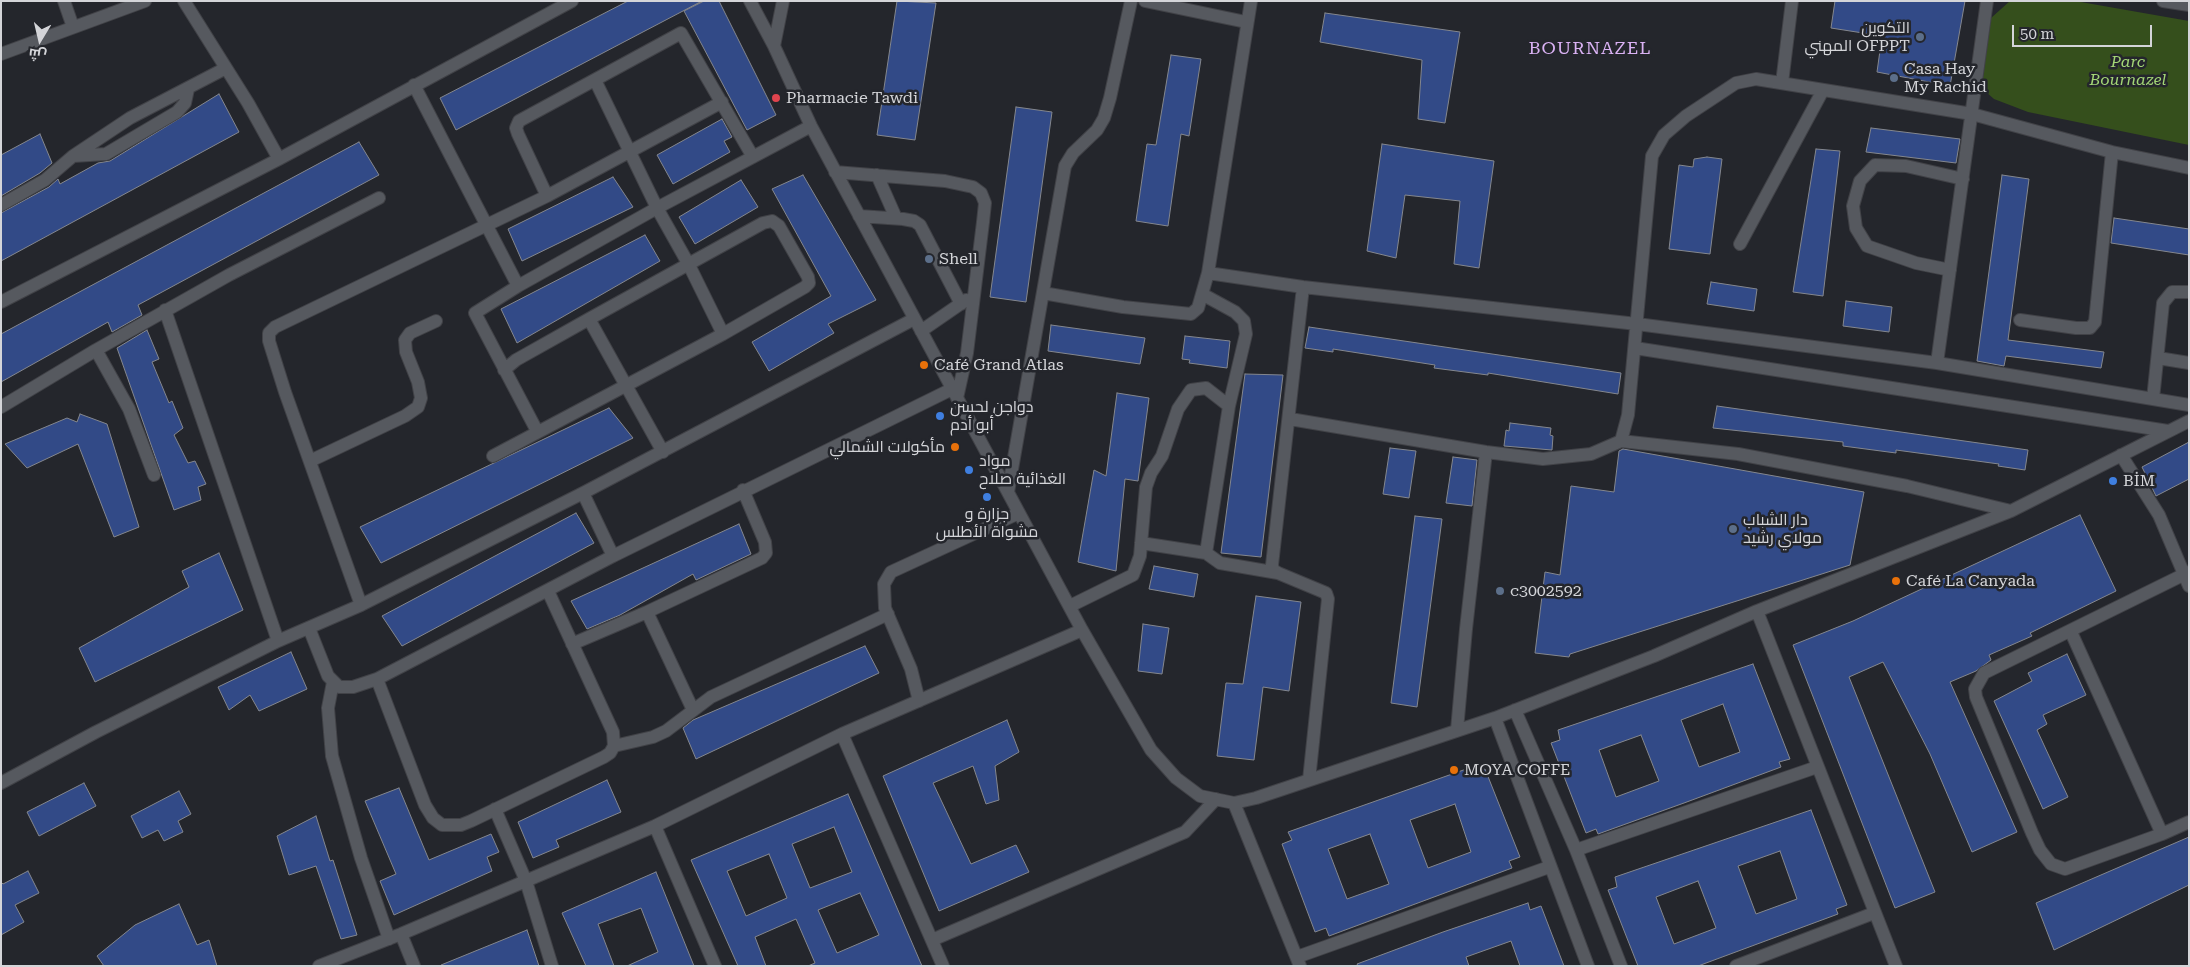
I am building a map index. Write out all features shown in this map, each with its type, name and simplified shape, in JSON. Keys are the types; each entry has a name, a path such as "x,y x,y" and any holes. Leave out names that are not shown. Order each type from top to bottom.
{"street":[{"path":"64,1 74,27"},
{"path":"1,54 145,1"},
{"path":"184,1 279,159"},
{"path":"1,302 279,159 572,1"},
{"path":"750,1 835,172 1082,630 1152,750 1176,778 1200,796 1234,803 1256,798 1495,718 1654,656 1757,611 2011,511 2189,420"},
{"path":"774,46 783,1"},
{"path":"1008,492 1065,166 1073,153 1097,130 1104,118 1131,1"},
{"path":"1145,1 1246,22"},
{"path":"1043,293 1123,306 1191,314 1198,308 1208,273 1246,22 1251,1"},
{"path":"1782,83 1792,1"},
{"path":"1937,363 1987,1"},
{"path":"2163,1 2189,5"},
{"path":"547,196 516,128 519,121 682,33 754,157"},
{"path":"1,205 45,180 73,156 130,118 226,68"},
{"path":"1621,441 1628,415 1638,324 1652,156 1664,135 1686,116 1736,83 1756,79 1822,92 1972,114 2112,152 2189,168"},
{"path":"594,80 657,208 689,265 723,334"},
{"path":"414,85 518,286"},
{"path":"73,156 106,154 177,112 185,103 188,89"},
{"path":"1740,244 1822,92"},
{"path":"361,605 269,341 269,333 284,323 547,196 722,102"},
{"path":"537,431 474,313 518,286 657,208 811,126"},
{"path":"2020,320 2076,328 2090,328 2095,322 2112,152"},
{"path":"1950,270 1916,263 1868,246 1856,228 1853,206 1860,181 1875,165 1906,166 1964,178"},
{"path":"309,628 328,676 333,682 345,688 377,678 743,490 954,393 968,353 973,295 985,202 981,193 973,186 945,180 835,172"},
{"path":"877,175 896,218"},
{"path":"1,407 165,310 379,198"},
{"path":"859,216 896,218 914,221 920,225 961,304"},
{"path":"493,456 723,334 805,287 809,283 808,277 779,226 772,221 763,223 589,318 516,360 504,370"},
{"path":"1208,273 1303,287 1638,324 1937,363 2189,405"},
{"path":"1303,287 1290,419 1272,565 1273,570 1278,573 1326,593 1328,599 1309,780"},
{"path":"2154,399 2163,303 2172,292 2189,292"},
{"path":"1202,294 1235,312 1244,321 1246,334 1229,406 1206,553"},
{"path":"921,331 973,295"},
{"path":"165,310 278,641"},
{"path":"589,318 624,385 663,452"},
{"path":"1,783 96,732 278,641 361,605 583,493 914,319"},
{"path":"310,461 405,416 418,407 421,398 418,382 406,352 405,340 410,334 436,320"},
{"path":"1635,348 2168,431"},
{"path":"96,350 129,409 154,475"},
{"path":"2158,358 2189,363"},
{"path":"1070,606 1133,575 1140,556 1142,543 1146,487 1151,473 1162,456 1178,409 1191,390 1206,388 1229,406"},
{"path":"1290,419 1486,452 1559,459 1591,454 1621,441 1738,454 1907,486 2011,511"},
{"path":"1457,730 1466,629 1486,452"},
{"path":"2121,455 2160,515 2187,578 1984,673 1975,689 1976,697 2032,833 2040,850 2051,864 2065,869 2162,834 2189,822"},
{"path":"572,644 647,612 762,558 766,553 765,542 743,490"},
{"path":"583,493 613,556"},
{"path":"920,701 912,669 888,614 883,594 884,584 891,572 1019,513"},
{"path":"1142,543 1206,553 1220,563 1278,573"},
{"path":"377,678 425,805 432,818 442,825 461,825 604,757 610,753 614,746 613,732 548,591"},
{"path":"1757,611 1896,966"},
{"path":"647,612 693,710"},
{"path":"614,746 653,737 666,731 693,710 729,688 888,614"},
{"path":"320,966 655,826 842,734 1082,630"},
{"path":"2071,632 2162,834"},
{"path":"333,682 328,708 332,756 361,858 394,936 414,966"},
{"path":"1515,710 1576,850 1621,966"},
{"path":"1495,718 1549,867 1588,966"},
{"path":"842,734 943,966"},
{"path":"1576,850 1817,766"},
{"path":"932,940 1185,832 1216,799"},
{"path":"1234,803 1299,962 1549,867"},
{"path":"495,809 526,881 552,966"},
{"path":"655,826 715,966"},
{"path":"1736,966 1874,913"}],"green space":[{"name":"Parc Bournazel","path":"2010,1 2075,1 2189,21 2189,145 2028,112 1994,99 1979,86 1991,18"}],"building":[{"path":"628,1 702,1 456,130 440,98"},
{"path":"704,1 719,1 776,115 747,130 684,11"},
{"path":"897,1 936,3 915,140 877,135"},
{"name":"التكوين المهني OFPPT","path":"1835,1 1965,1 1950,86 1877,72 1882,36 1831,28"},
{"path":"1325,13 1460,32 1445,123 1418,119 1422,60 1320,42"},
{"path":"1171,55 1201,59 1189,136 1181,134 1168,226 1136,221 1147,144 1156,145"},
{"path":"219,94 239,132 1,261 1,213 49,187 58,179 60,184 98,163 110,161"},
{"path":"1016,107 1052,112 1026,302 990,297"},
{"path":"722,119 732,137 724,141 730,152 673,184 657,155"},
{"path":"1871,128 1960,139 1956,163 1866,152"},
{"path":"40,134 52,163 40,173 1,196 1,155"},
{"path":"359,142 379,175 138,305 142,315 112,332 108,322 1,382 1,334"},
{"path":"1382,144 1494,161 1479,268 1454,264 1460,201 1405,195 1396,258 1367,251"},
{"path":"1816,149 1840,151 1823,296 1793,292"},
{"path":"1707,157 1722,159 1710,254 1669,249 1679,165 1693,167 1694,159"},
{"path":"803,175 876,300 828,324 834,333 769,371 752,342 831,296 772,189"},
{"path":"2002,175 2029,179 2008,340 2104,352 2101,368 2006,356 2004,366 1977,361"},
{"path":"613,177 633,207 522,261 508,229"},
{"path":"741,180 758,207 695,244 679,217"},
{"path":"2114,218 2189,229 2189,255 2111,243"},
{"path":"645,235 660,261 517,343 501,309"},
{"path":"1711,282 1757,289 1754,311 1707,304"},
{"path":"1846,301 1892,307 1889,332 1843,326"},
{"path":"1051,325 1145,338 1140,364 1048,351"},
{"path":"1309,327 1621,373 1618,394 1488,373 1488,375 1434,368 1435,365 1333,349 1333,352 1305,348"},
{"path":"147,330 159,359 152,362 169,403 172,401 183,428 174,435 188,463 195,461 206,484 198,487 201,500 174,510 117,348"},
{"path":"1185,336 1230,341 1227,368 1189,363 1190,360 1182,359"},
{"path":"1245,374 1283,375 1261,557 1221,553"},
{"path":"1117,393 1149,398 1138,481 1125,479 1116,571 1078,562 1094,470 1106,476"},
{"path":"1717,406 2028,450 2025,470 1998,466 1999,464 1896,450 1896,453 1843,446 1843,442 1713,428"},
{"path":"609,408 633,438 381,563 360,527"},
{"path":"80,414 107,424 139,527 114,537 78,444 27,468 5,444 67,418 77,422"},
{"path":"1510,423 1551,428 1550,435 1553,436 1552,450 1504,446 1506,430 1509,431"},
{"path":"2189,442 2189,479 2156,496 2142,467"},
{"path":"1390,448 1416,451 1409,498 1383,494"},
{"name":"دار الشباب مولاي رشيد","path":"1623,449 1864,492 1850,565 1570,654 1569,657 1535,653 1545,572 1560,575 1571,486 1614,492 1619,451"},
{"path":"1453,457 1477,460 1472,506 1446,503"},
{"path":"576,513 594,543 402,646 382,616"},
{"path":"2080,515 2116,591 2030,633 2032,636 1989,655 1991,660 1976,671 1950,682 2017,832 1972,852 1930,754 1883,662 1849,677 1935,892 1895,908 1793,645 1853,621"},
{"path":"1415,516 1442,519 1417,707 1391,703"},
{"path":"739,524 751,554 696,580 693,574 620,615 587,629 571,601"},
{"path":"219,553 243,610 95,682 79,648 189,587 182,571"},
{"path":"1154,566 1198,574 1194,597 1149,589"},
{"path":"1256,596 1301,602 1289,691 1263,687 1254,760 1217,756 1226,683 1243,684"},
{"path":"1143,624 1169,628 1162,674 1138,671"},
{"path":"865,646 879,673 696,759 683,728 693,720"},
{"path":"291,652 307,689 259,711 250,695 229,710 218,687"},
{"path":"2067,654 2086,695 2043,715 2047,724 2037,730 2068,797 2043,809 1994,701 2032,681 2028,673"},
{"path":"1753,664 1790,759 1779,762 1781,767 1684,803 1598,834 1596,829 1586,833 1551,743 1560,740 1558,730","holes":["1723,704 1740,752 1699,767 1681,720","1641,735 1659,781 1616,797 1599,750"]},
{"path":"1007,720 1019,752 995,766 999,800 986,804 973,766 933,783 971,864 1016,845 1029,872 939,911 883,776"},
{"path":"1472,767 1474,773 1485,769 1520,857 1509,861 1512,868 1329,936 1326,928 1315,932 1282,844 1292,840 1288,832","holes":["1455,804 1471,852 1428,868 1410,820","1370,834 1389,884 1347,899 1328,849"]},
{"path":"607,780 621,812 556,840 559,847 533,858 518,822"},
{"path":"84,783 96,806 39,836 27,812"},
{"path":"399,788 429,860 491,834 499,852 487,857 492,871 394,915 380,881 396,874 365,801"},
{"path":"179,791 191,814 178,821 183,832 164,841 158,830 142,838 131,816"},
{"path":"848,794 922,966 808,966 815,963 796,919 755,937 766,966 738,966 691,860","holes":["834,827 852,872 810,888 792,844","769,854 787,898 746,916 727,871","860,893 879,935 837,953 818,910"]},
{"path":"1811,810 1847,905 1836,909 1838,914 1698,966 1638,966 1608,890 1617,887 1615,877","holes":["1780,851 1797,899 1756,914 1738,866","1698,881 1716,928 1674,944 1656,897"]},
{"path":"316,816 330,861 333,860 357,935 341,939 316,866 289,875 277,836"},
{"path":"2189,837 2189,885 2054,950 2036,903"},
{"path":"28,871 39,893 15,905 24,922 1,935 1,882 3,884"},
{"path":"656,872 694,966 627,966 658,952 641,908 598,924 614,966 586,966 562,913"},
{"path":"1528,903 1530,910 1541,906 1564,966 1520,966 1511,941 1466,957 1469,966 1358,966 1357,964 1443,932"},
{"path":"179,904 197,945 209,940 217,966 104,966 97,956 135,925"},
{"path":"527,930 539,966 441,966 441,965"}],"place":[{"name":"التكوين المهني OFPPT","path":"1920,37"},
{"name":"Casa Hay My Rachid","path":"1894,78"},
{"name":"Pharmacie Tawdi","path":"776,98"},
{"name":"Shell","path":"929,259"},
{"name":"Café Grand Atlas","path":"924,365"},
{"name":"دواجن لحسن أبو أدم","path":"940,416"},
{"name":"مأكولات الشمالي","path":"955,447"},
{"name":"مواد الغذائية صلاح","path":"969,470"},
{"name":"BİM","path":"2113,481"},
{"name":"جزارة و مشواة الأطلس","path":"987,497"},
{"name":"دار الشباب مولاي رشيد","path":"1733,529"},
{"name":"Café La Canyada","path":"1896,581"},
{"name":"c3002592","path":"1500,591"},
{"name":"MOYA COFFE","path":"1454,770"}],"district":[{"name":"BOURNAZEL","path":"1590,49"}]}
